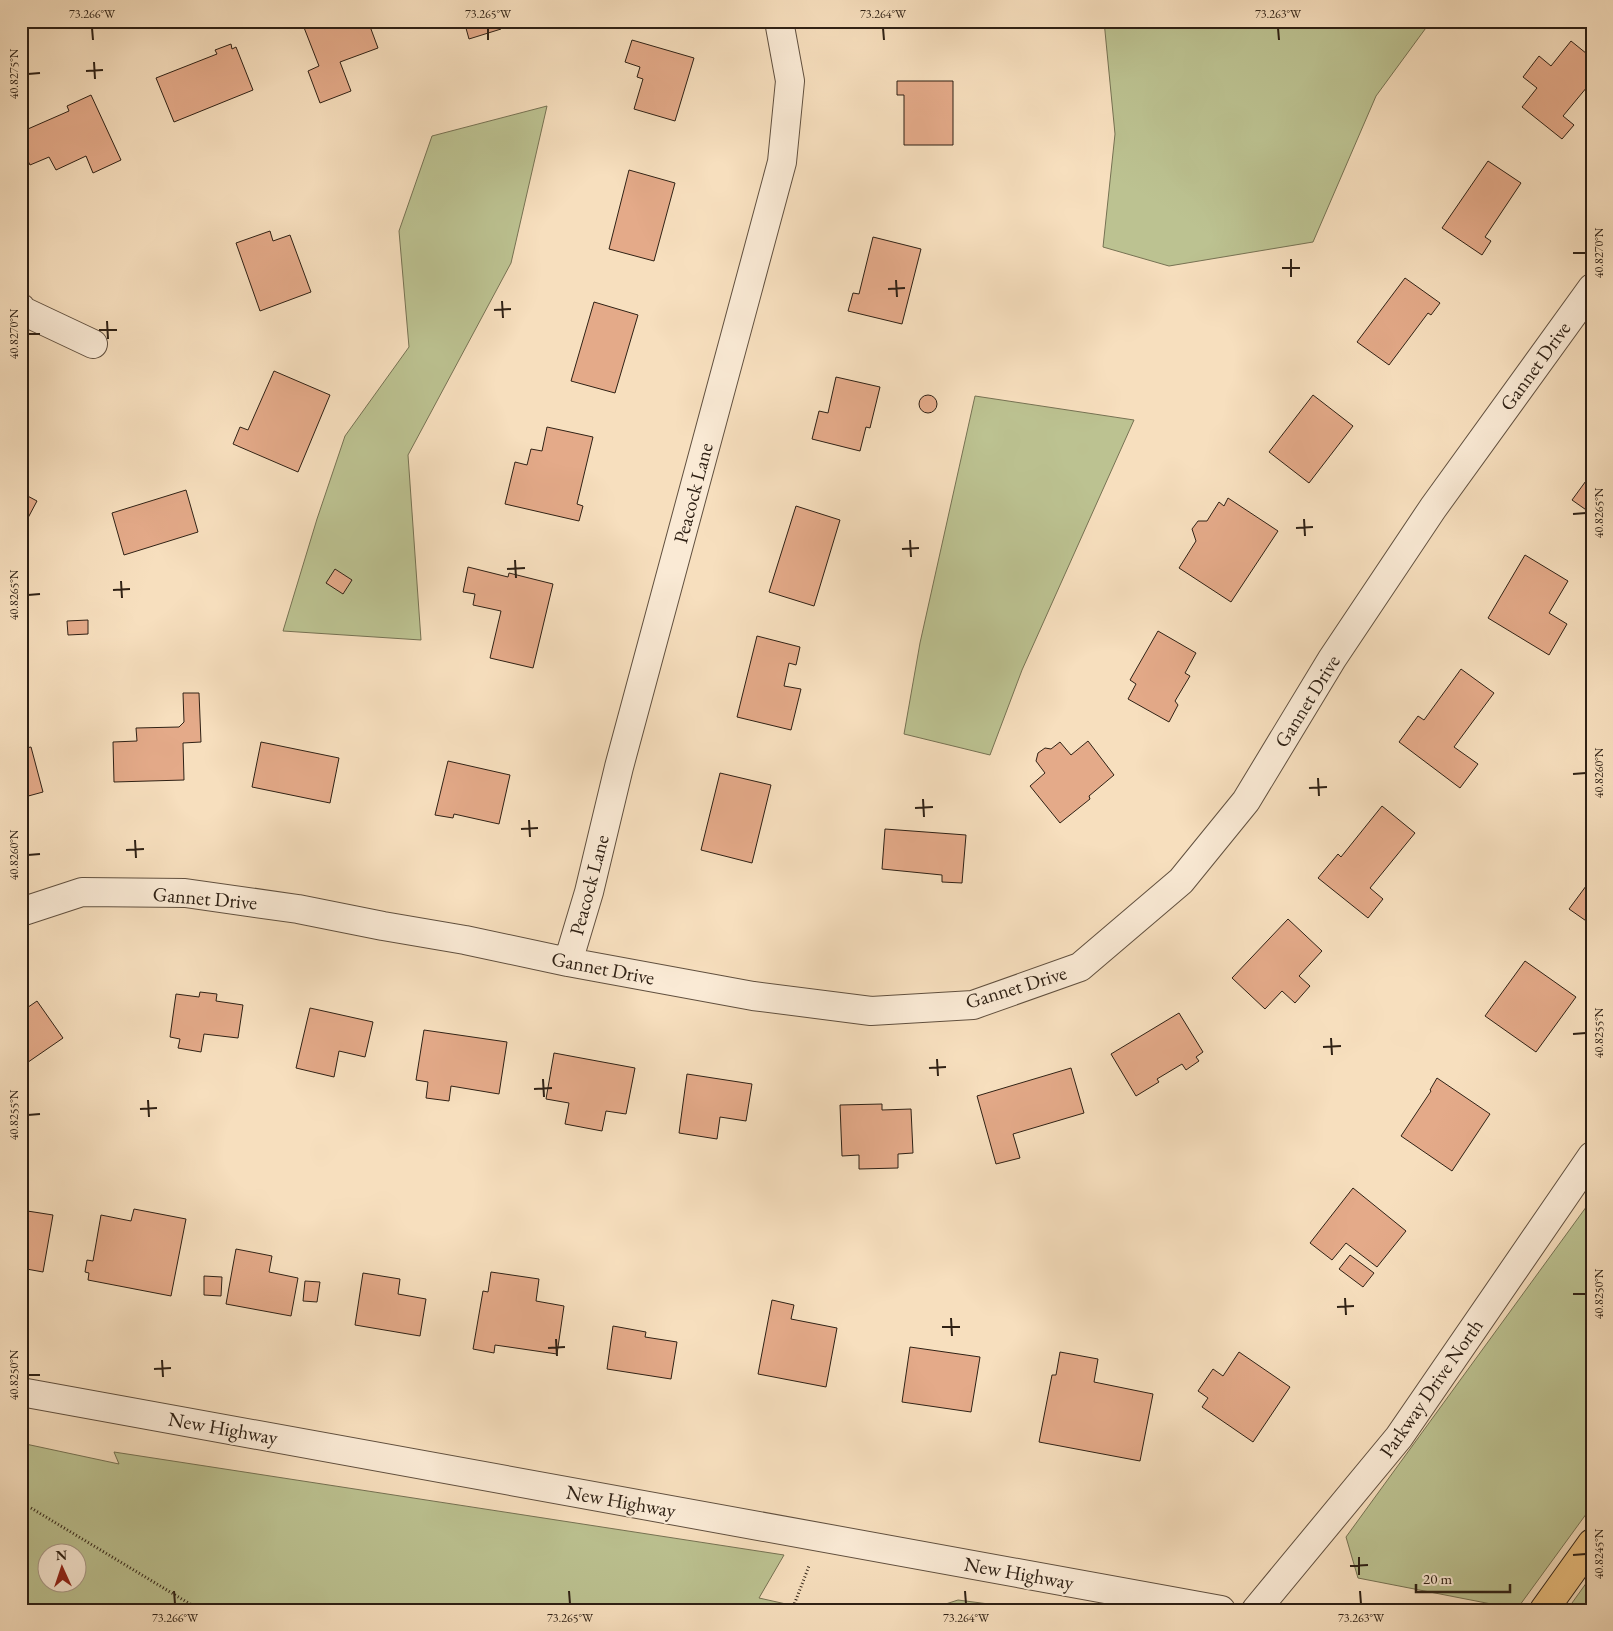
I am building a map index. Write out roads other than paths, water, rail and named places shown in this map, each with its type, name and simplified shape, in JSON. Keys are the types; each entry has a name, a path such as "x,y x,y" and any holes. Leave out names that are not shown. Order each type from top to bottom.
{"highway":[{"path":"1544,1610 1592,1543"}],"street":[{"name":"Peacock Lane","path":"568,962 589,892 619,767 782,162 790,81 779,21"},
{"name":"Gannet Drive","path":"21,912 82,892 185,893 298,909 753,996 871,1010 972,1005 1080,967 1181,881 1246,801 1332,659 1433,508 1592,288"},
{"path":"21,308 23,311 93,344"},
{"name":"Parkway Drive North","path":"1256,1610 1399,1437 1592,1156"},
{"name":"New Highway","path":"21,1392 1221,1610"}]}
